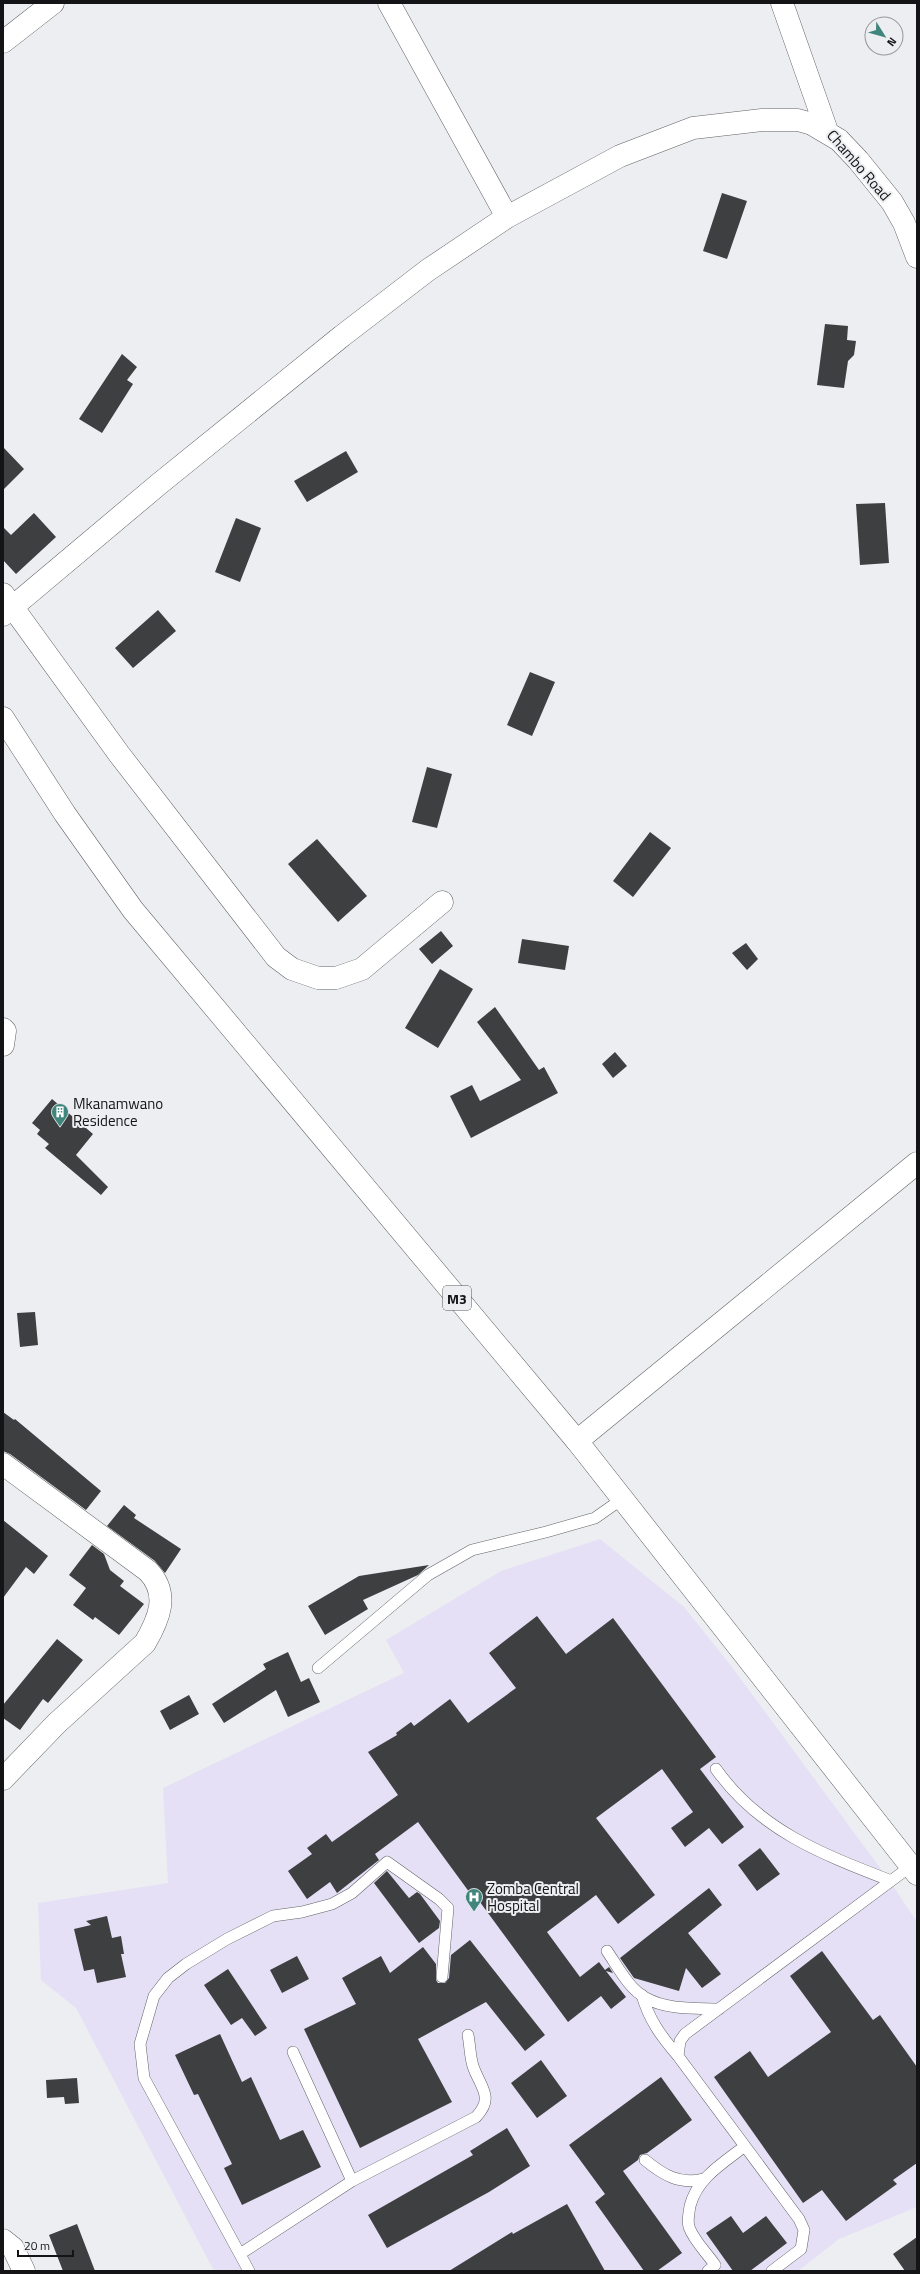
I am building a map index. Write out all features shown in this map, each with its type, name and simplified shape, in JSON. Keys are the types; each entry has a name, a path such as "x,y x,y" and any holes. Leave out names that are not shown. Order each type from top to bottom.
{"main road":[{"path":"3,42 53,3"},
{"path":"389,3 507,217"},
{"name":"Chambo Road","path":"782,3 827,131 839,140 858,160 892,202 904,223 917,257"},
{"path":"442,902 362,968 336,978 318,978 292,969 276,956 6,605 342,336 428,270 507,217 620,156 693,128 762,120 798,120 827,131"},
{"name":"M3","path":"3,718 65,814 133,910 577,1441 914,1870"},
{"path":"3,1029 5,1031 3,1045"},
{"path":"577,1441 917,1163"},
{"path":"3,1464 148,1571 157,1580 161,1601 155,1626 145,1643 57,1723 3,1778"},
{"path":"3,2240 13,2248 24,2271"}],"lane":[{"path":"318,1668 428,1575 472,1550 546,1532 595,1518 622,1499"},
{"path":"716,1769 740,1800 777,1828 844,1863 889,1880"},
{"path":"249,2271 144,2078 140,2044 154,1996 168,1978 227,1939 273,1916 302,1912 332,1904 352,1893 387,1862 439,1899 448,1908 442,1977"},
{"path":"678,2056 680,2041 685,2034 889,1880 914,1870"},
{"path":"607,1951 631,1985 642,1995 663,2004 690,2008 719,2009"},
{"path":"642,1995 647,2014 655,2028 678,2056 799,2219 804,2230 800,2249 772,2271"},
{"path":"240,2254 352,2181 476,2117 485,2108 486,2097 473,2066 468,2035"},
{"path":"293,2052 352,2181"},
{"path":"708,2271 715,2265 692,2232 688,2216 695,2190 703,2179 745,2146"},
{"path":"645,2160 655,2168 677,2179 690,2182 703,2179"}],"shaded area":[{"name":"Zomba Central Hospital","path":"600,1539 684,1607 732,1667 889,1880 917,1922 917,2207 839,2239 798,2271 214,2271 76,2008 41,1980 38,1903 168,1883 163,1788 404,1673 386,1640 501,1571"}],"building":[{"path":"722,193 747,201 727,259 703,251"},
{"path":"825,324 848,326 847,340 856,341 854,355 848,361 844,388 817,385"},
{"path":"122,354 137,367 127,380 133,384 102,433 79,419"},
{"path":"3,447 24,469 3,490"},
{"path":"346,451 358,472 307,502 294,481"},
{"path":"885,503 889,563 860,565 856,504"},
{"path":"34,513 56,537 16,574 3,560 3,527 11,535"},
{"path":"236,518 261,528 240,582 215,572"},
{"path":"158,610 176,631 133,668 115,648"},
{"path":"530,672 555,682 532,736 507,725"},
{"path":"427,767 452,774 437,828 412,822"},
{"path":"650,832 671,848 633,897 613,881"},
{"path":"317,839 367,896 338,922 288,864"},
{"path":"441,931 453,946 432,964 419,949"},
{"path":"522,939 569,946 565,970 518,963"},
{"path":"746,943 758,959 747,970 732,953"},
{"path":"440,969 473,989 438,1048 405,1028"},
{"path":"495,1007 539,1070 544,1067 558,1093 471,1138 450,1096 472,1085 480,1101 521,1080 477,1022"},
{"path":"615,1052 627,1066 613,1078 602,1064"},
{"name":"Mkanamwano Residence","path":"52,1099 93,1134 76,1155 108,1187 101,1195 45,1148 49,1144 37,1134 40,1130 32,1123"},
{"path":"35,1312 38,1345 20,1347 17,1313"},
{"path":"3,1412 14,1420 15,1419 101,1491 86,1510 10,1454 3,1451"},
{"path":"124,1505 136,1515 134,1518 181,1549 165,1573 155,1561 107,1526"},
{"path":"3,1520 48,1556 34,1574 26,1567 3,1598"},
{"path":"92,1545 104,1554 110,1570 124,1581 120,1586 144,1604 119,1635 95,1617 93,1620 73,1605 86,1588 69,1575"},
{"path":"429,1565 418,1575 363,1600 368,1609 325,1635 308,1606 359,1576"},
{"path":"537,1616 566,1654 613,1618 716,1757 700,1769 744,1827 722,1844 709,1828 685,1847 671,1828 693,1812 662,1769 596,1818 655,1895 618,1924 596,1895 547,1932 580,1977 599,1962 605,1970 609,1967 613,1973 606,1971 626,1997 611,2009 601,1996 568,2022 477,1898 475,1900 418,1822 375,1854 379,1860 337,1893 330,1882 307,1899 288,1871 312,1854 307,1848 326,1834 332,1842 398,1795 368,1752 397,1735 396,1733 411,1722 414,1726 450,1699 468,1723 516,1688 489,1653"},
{"path":"57,1639 83,1660 48,1703 43,1699 20,1730 3,1718 3,1705"},
{"path":"288,1652 301,1682 309,1678 320,1702 288,1717 276,1690 224,1723 212,1704 266,1669 263,1664"},
{"path":"189,1695 199,1714 170,1730 160,1711"},
{"path":"760,1848 780,1874 757,1891 738,1865"},
{"path":"387,1871 409,1898 417,1892 420,1894 440,1921 439,1928 419,1943 374,1883"},
{"path":"709,1888 722,1905 688,1933 721,1974 702,1988 686,1968 679,1991 634,1978 620,1958"},
{"path":"107,1916 112,1938 121,1936 124,1954 121,1954 126,1977 97,1983 94,1969 84,1971 74,1929 91,1925 86,1921"},
{"path":"470,1940 545,2035 525,2051 486,2002 418,2039 452,2102 360,2148 304,2029 356,2004 342,1978 381,1956 390,1973 423,1947 436,1964 436,1980 438,1983 445,1983 449,1978 451,1955"},
{"path":"822,1951 873,2020 880,2015 917,2067 917,2163 893,2180 897,2184 846,2221 822,2190 803,2203 714,2077 750,2051 768,2077 831,2032 790,1976"},
{"path":"297,1956 309,1979 282,1993 270,1970"},
{"path":"228,1969 267,2028 255,2036 242,2018 231,2025 204,1985"},
{"path":"220,2034 242,2082 251,2077 280,2140 303,2130 321,2167 242,2205 224,2168 232,2164 198,2094 194,2095 175,2055"},
{"path":"541,2060 567,2096 537,2118 511,2083"},
{"path":"661,2077 692,2120 647,2153 640,2155 638,2160 623,2171 682,2253 657,2271 644,2271 595,2202 605,2194 569,2145"},
{"path":"77,2078 79,2103 65,2104 64,2097 47,2098 46,2080"},
{"path":"507,2128 530,2166 489,2192 387,2248 368,2215 473,2155 470,2151"},
{"path":"567,2204 605,2271 449,2271 512,2232 513,2234"},
{"path":"731,2216 743,2233 766,2216 787,2243 750,2271 733,2271 706,2233"},
{"path":"77,2224 95,2271 63,2271 49,2235"},
{"path":"917,2237 917,2271 905,2271 893,2254"}],"place":[{"name":"Mkanamwano Residence","path":"60,1127"},
{"name":"Zomba Central Hospital","path":"474,1912"}]}
